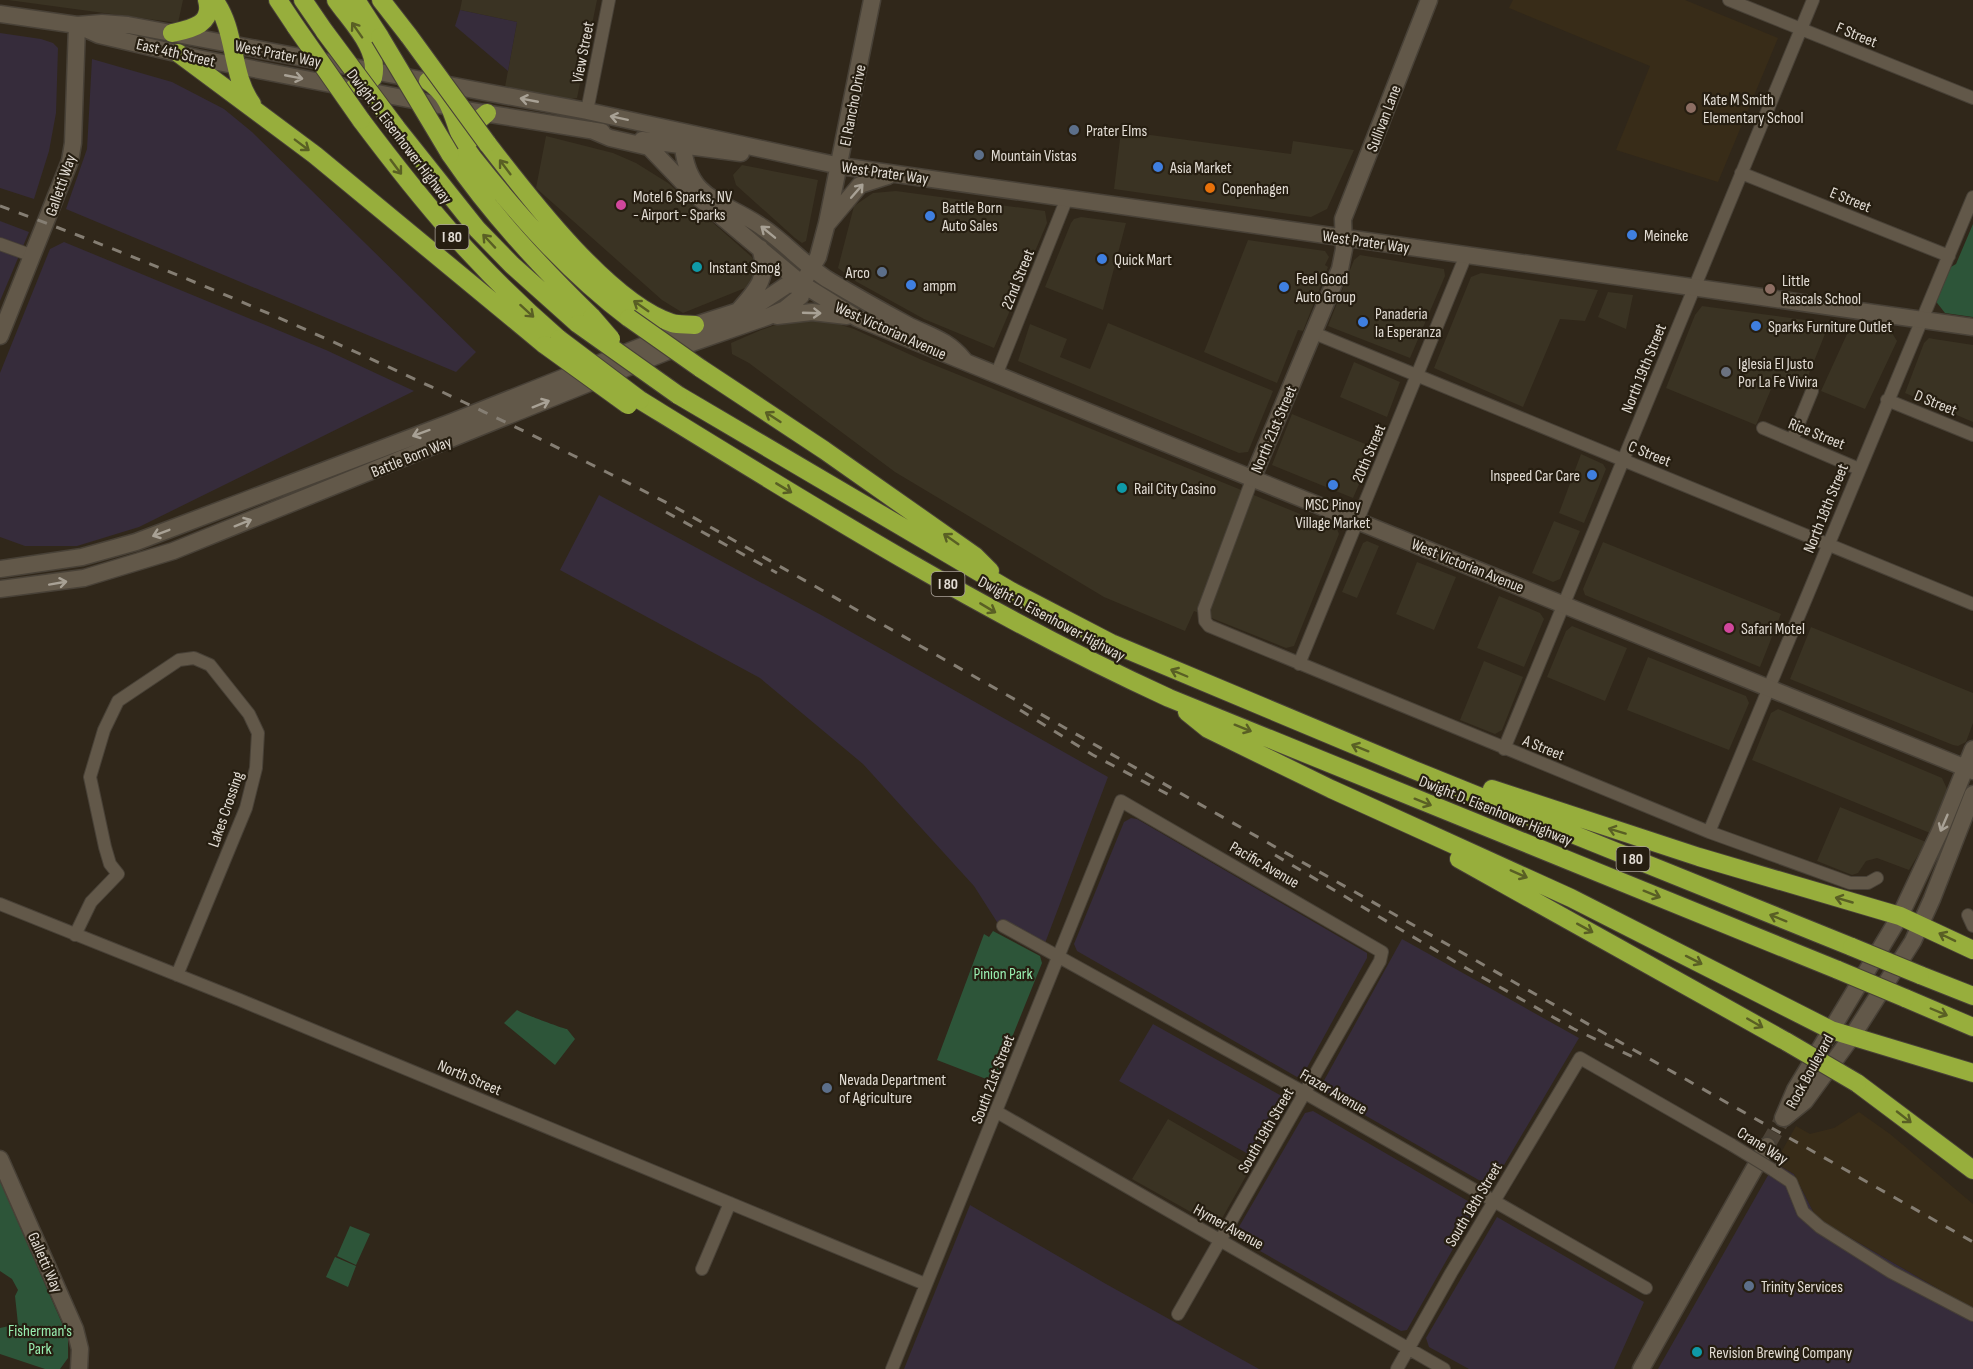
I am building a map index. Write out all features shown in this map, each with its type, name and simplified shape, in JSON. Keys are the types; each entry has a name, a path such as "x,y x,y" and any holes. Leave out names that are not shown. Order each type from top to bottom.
{"highway":[{"path":"172,33 200,24 208,14 207,0"},
{"path":"214,0 224,18 241,85 256,109"},
{"name":"Dwight D. Eisenhower Highway","path":"278,0 361,120 420,199 459,244 552,342 634,403 734,458 1004,617 1075,655 1169,698 1973,1027"},
{"name":"Dwight D. Eisenhower Highway","path":"303,0 395,126 477,229 512,265 585,321 632,363 678,395 1011,591 1153,662 1973,996"},
{"path":"336,0 373,55 375,71 369,82 354,88"},
{"path":"356,0 450,154 498,219 585,321"},
{"path":"381,0 487,143 549,220 627,296 656,316 674,324 695,325"},
{"path":"178,53 256,109 552,342"},
{"path":"428,81 440,89 452,107 465,145 552,251 586,283 629,318 700,368 824,450 975,556 1011,591"},
{"path":"487,113 475,123 471,138 487,173"},
{"path":"1169,698 1208,729 1408,825 1571,898 1831,1030 1851,1038 1973,1073"},
{"path":"1414,770 1480,785 1615,831 1900,916 1973,950"},
{"path":"1408,825 1429,844 1526,894 1857,1083 1973,1170"}],"main road":[{"name":"El Rancho Drive","path":"807,277 827,223 872,0"},
{"name":"Sullivan Lane","path":"1342,237 1343,219 1429,0"},
{"name":"East 4th Street","path":"0,14 77,25 99,34 178,53 354,88"},
{"name":"West Prater Way","path":"77,25 102,23 172,33 586,111 840,166 1973,327"},
{"name":"Galletti Way","path":"0,336 66,174 73,143 77,25"},
{"name":"West Prater Way","path":"354,88 683,147 739,154 760,150"},
{"path":"651,125 683,147"},
{"name":"West Victorian Avenue","path":"591,130 610,138 649,147 692,192 760,248 807,277 951,345 963,360"},
{"name":"West Victorian Avenue","path":"683,147 685,166 692,181 723,207 761,226 807,277 857,318 1253,477 1969,770"},
{"path":"827,223 860,185 895,174"},
{"name":"North 21st Street","path":"1253,477 1340,268 1344,249 1342,237"},
{"path":"738,311 762,281 765,261 760,248"},
{"name":"Battle Born Way","path":"0,568 82,557 136,542 452,422 695,325 757,305 787,285 807,277"},
{"name":"Battle Born Way","path":"0,589 84,578 173,551 666,352 768,317 784,309 801,296 807,277"},
{"path":"768,317 812,312 857,318"},
{"name":"Rock Boulevard","path":"1973,749 1969,770 1900,916 1795,1090 1783,1118 1805,1101 1851,1038 1921,925 1973,794"},
{"path":"1641,1369 1767,1146"},
{"name":"Galletti Way","path":"0,1159 75,1329 80,1349 79,1369"}],"street":[{"name":"View Street","path":"586,111 609,0"},
{"name":"F Street","path":"1729,0 1973,98"},
{"name":"North 19th Street","path":"1504,749 1813,0"},
{"name":"E Street","path":"1741,173 1949,256"},
{"name":"North 18th Street","path":"1709,832 1973,197"},
{"name":"22nd Street","path":"997,373 1067,198"},
{"path":"0,244 33,256"},
{"name":"20th Street","path":"1299,664 1466,255"},
{"name":"C Street","path":"1314,333 1973,604"},
{"path":"1792,440 1812,391"},
{"name":"D Street","path":"1887,400 1973,435"},
{"name":"Rice Street","path":"1763,428 1859,469"},
{"name":"North 21st Street","path":"1205,621 1204,609 1253,477"},
{"name":"A Street","path":"1205,621 1218,631 1709,832 1850,883 1868,883 1876,878"},
{"name":"Lakes Crossing","path":"75,935 91,902 118,874 110,864 105,847 90,777 104,730 118,700 179,660 194,658 210,665 249,714 258,733 256,768 246,808 177,975"},
{"name":"South 21st Street","path":"892,1369 997,1112 1058,954 1122,801"},
{"name":"Pacific Avenue","path":"1122,801 1375,946 1382,952 1380,961"},
{"name":"North Street","path":"0,904 925,1284"},
{"name":"Frazer Avenue","path":"1004,926 1305,1093 1646,1288"},
{"name":"South 19th Street","path":"1178,1314 1380,961"},
{"name":"Crane Way","path":"1580,1058 1773,1170 1791,1182 1803,1212 1820,1227 1891,1272 1973,1315"},
{"name":"South 18th Street","path":"1397,1369 1493,1202 1580,1058"},
{"name":"Hymer Avenue","path":"997,1112 1444,1369"},
{"path":"702,1269 730,1203"}],"shaded area":[{"path":"8,0 183,0 178,23"},
{"path":"462,0 597,0 577,98 571,99 505,87 517,22 460,10"},
{"name":"Kate M Smith Elementary School","path":"1513,0 1685,0 1778,38 1718,182 1616,150 1650,66 1509,8"},
{"path":"460,10 517,22 508,71 455,26"},
{"path":"0,33 41,39 53,43 58,48 56,113 49,151 34,199 0,188"},
{"path":"92,59 172,82 224,109 252,132 476,352 456,372 66,209 87,149"},
{"path":"1121,131 1291,154 1293,141 1354,150 1327,209 1311,217 1114,189"},
{"path":"546,136 613,153 636,163 668,183 754,259 757,270 750,286 683,313 662,300 536,188"},
{"path":"742,165 818,180 806,241 802,243 795,238 736,185 733,175"},
{"path":"896,191 1045,211 1047,223 994,348 924,319 857,282 838,268 854,206 873,193"},
{"path":"1081,217 1126,223 1103,310 1045,287 1071,223 1074,219"},
{"path":"0,221 29,232 0,301"},
{"path":"1248,240 1325,251 1329,257 1325,265 1328,267 1303,331 1298,330 1277,383 1204,352"},
{"path":"64,242 326,350 414,391 139,527 77,546 25,546 0,537 0,373 50,249"},
{"path":"1360,255 1444,269 1445,276 1410,358 1328,326 1354,260"},
{"path":"1481,273 1598,290 1585,321 1560,319 1523,407 1434,368 1471,277"},
{"path":"1608,292 1633,295 1626,329 1598,317"},
{"path":"1702,306 1827,323 1827,329 1804,386 1777,375 1756,425 1666,388 1695,315"},
{"path":"812,320 829,321 854,329 922,360 1337,529 1339,534 1294,646 1286,648 1194,611 1185,631 1104,597 895,472 749,363 732,354 731,343 761,330 778,324"},
{"path":"1108,323 1273,391 1248,452 1239,453 1018,361 1030,324 1067,339 1060,357 1090,369"},
{"path":"1856,329 1892,333 1897,341 1865,409 1821,391 1847,334"},
{"path":"1929,338 1973,345 1973,422 1905,393 1924,343"},
{"path":"1354,362 1400,382 1387,417 1340,397"},
{"path":"1292,414 1375,448 1353,498 1272,465"},
{"path":"1581,454 1603,464 1606,469 1584,523 1559,513"},
{"path":"599,495 823,616 1108,777 1042,951 997,922 974,886 863,764 760,678 560,570"},
{"path":"1554,521 1580,531 1560,579 1553,582 1532,573"},
{"path":"1367,541 1379,546 1357,598 1342,592 1363,543"},
{"path":"1603,542 1781,614 1760,667 1585,595 1583,589"},
{"path":"1417,562 1456,577 1434,630 1396,614"},
{"path":"1499,596 1540,613 1544,619 1524,667 1477,648"},
{"path":"1572,626 1627,648 1605,701 1547,677 1566,631"},
{"path":"1811,627 1973,693 1973,723 1966,742 1958,746 1953,745 1790,679"},
{"path":"1648,657 1746,696 1749,703 1729,750 1627,710"},
{"path":"1484,661 1523,677 1502,730 1495,734 1460,720"},
{"path":"1778,709 1942,778 1948,791 1930,833 1752,760 1771,713"},
{"path":"1840,807 1926,842 1909,870 1877,858 1866,861 1858,873 1852,875 1817,861"},
{"path":"1131,818 1137,819 1367,953 1367,958 1303,1075 1297,1077 1077,951 1074,944 1124,822"},
{"path":"1402,939 1579,1038 1494,1182 1484,1183 1324,1092 1321,1086"},
{"path":"1153,1024 1289,1100 1257,1159 1119,1081"},
{"path":"1313,1111 1473,1204 1475,1210 1407,1330 1401,1331 1237,1238 1236,1232 1305,1113"},
{"path":"1859,1112 1890,1134 1973,1204 1973,1309 1825,1223 1814,1213 1794,1174 1775,1163 1796,1126 1810,1134 1834,1128"},
{"path":"1168,1119 1251,1167 1220,1222 1214,1225 1132,1179"},
{"path":"1775,1163 1794,1174 1814,1213 1825,1223 1973,1309 1973,1369 1658,1369"},
{"path":"970,1205 1106,1284 1259,1369 904,1369"},
{"path":"1497,1217 1644,1302 1614,1369 1469,1369 1429,1347 1426,1338"}],"green space":[{"path":"1973,224 1973,317 1945,313 1934,299 1944,271 1956,264"},
{"name":"Pinion Park","path":"993,931 1040,956 1042,963 994,1082 937,1060 984,934 989,937"},
{"path":"517,1010 567,1029 575,1039 555,1065 504,1023"},
{"name":"Fisherman's Park","path":"0,1181 68,1337 68,1358 60,1369 45,1369 0,1354 0,1328 18,1324 15,1296 18,1290 12,1279 0,1271"},
{"path":"350,1226 370,1234 356,1265 337,1256"},
{"path":"335,1257 356,1266 348,1287 326,1277"}],"tunnel":[{"path":"1767,1146 1783,1118"}],"railway":[{"path":"0,206 173,273 342,346 510,424 675,507 1973,1242"},
{"path":"666,512 777,573"},
{"path":"1020,710 1093,755 1171,796"},
{"path":"1275,855 1457,963 1574,1029 1633,1057"}],"place":[{"name":"Kate M Smith Elementary School","path":"1691,108"},
{"name":"Prater Elms","path":"1074,130"},
{"name":"Mountain Vistas","path":"979,155"},
{"name":"Asia Market","path":"1158,167"},
{"name":"Copenhagen","path":"1210,188"},
{"name":"Motel 6 Sparks, NV - Airport - Sparks","path":"621,205"},
{"name":"Battle Born Auto Sales","path":"930,216"},
{"name":"Meineke","path":"1632,235"},
{"name":"Quick Mart","path":"1102,259"},
{"name":"Instant Smog","path":"697,267"},
{"name":"Arco","path":"882,272"},
{"name":"ampm","path":"911,285"},
{"name":"Feel Good Auto Group","path":"1284,287"},
{"name":"Little Rascals School","path":"1770,289"},
{"name":"Panaderia la Esperanza","path":"1363,322"},
{"name":"Sparks Furniture Outlet","path":"1756,326"},
{"name":"Iglesia El Justo Por La Fe Vivira","path":"1726,372"},
{"name":"Inspeed Car Care","path":"1592,475"},
{"name":"MSC Pinoy Village Market","path":"1333,485"},
{"name":"Rail City Casino","path":"1122,488"},
{"name":"Safari Motel","path":"1729,628"},
{"name":"Nevada Department of Agriculture","path":"827,1088"},
{"name":"Trinity Services","path":"1749,1286"},
{"name":"Revision Brewing Company","path":"1697,1352"}]}
